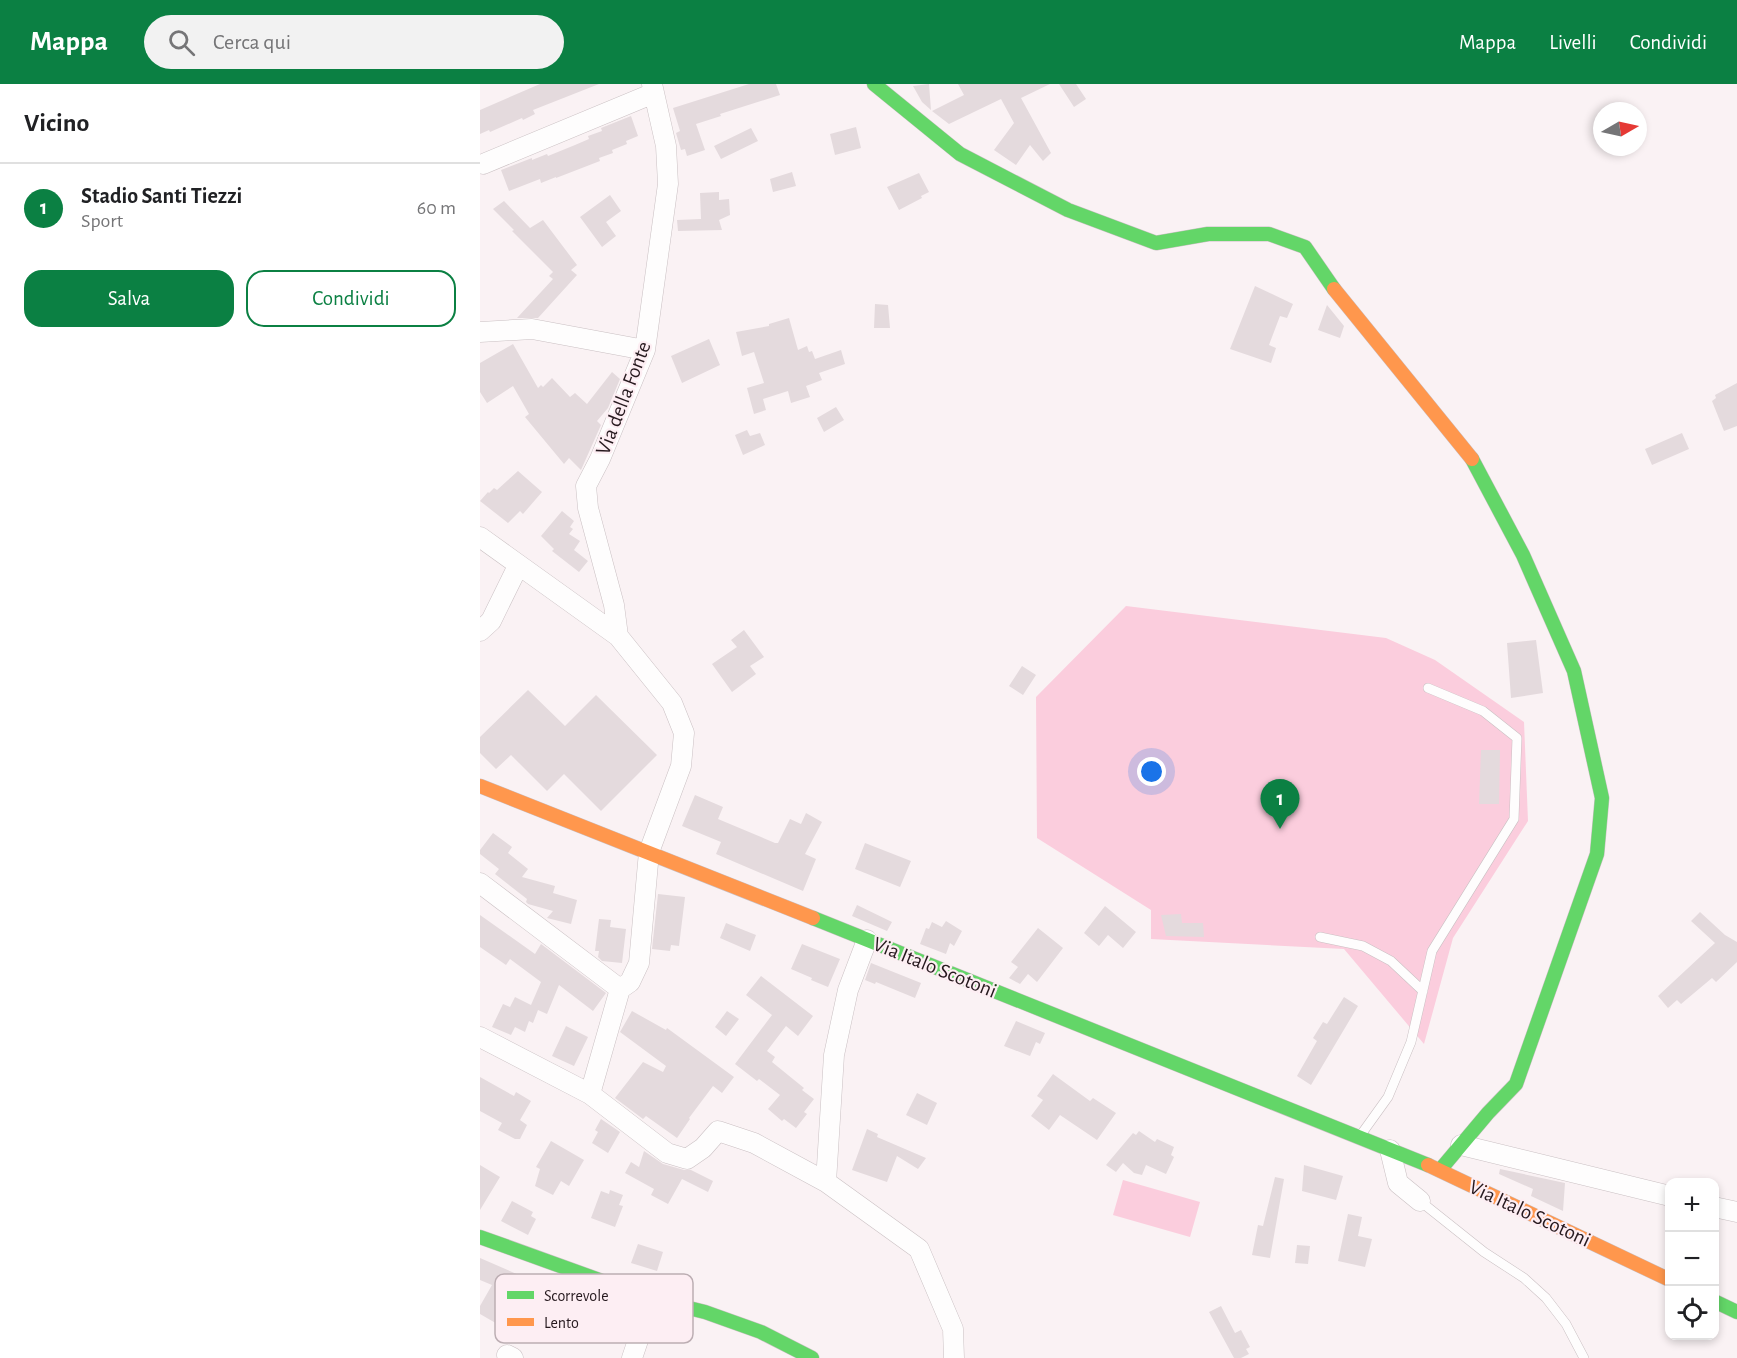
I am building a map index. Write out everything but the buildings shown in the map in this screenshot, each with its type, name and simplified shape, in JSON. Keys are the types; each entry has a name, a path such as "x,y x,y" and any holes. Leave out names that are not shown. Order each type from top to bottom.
{"street":[{"path":"874,84 960,154 1079,215 1156,243 1208,234 1269,234 1305,247 1335,290 1473,460 1523,555 1574,671 1602,798 1597,854 1516,1084 1440,1170"},
{"path":"483,164 653,88"},
{"name":"Via della Fonte","path":"618,636 614,605 588,508 586,486 600,459 645,350 668,184 666,146 653,88"},
{"path":"480,332 532,329 645,350"},
{"path":"480,537 618,636 672,703 684,733 681,766 649,852 639,963 630,982 620,989 590,1094"},
{"path":"480,630 491,621 518,566"},
{"name":"Via Italo Scotoni","path":"480,786 1440,1170 1665,1278"},
{"path":"480,883 620,989"},
{"path":"826,1182 834,1055 848,990 867,940"},
{"path":"480,1037 590,1094 667,1153 687,1159 703,1148 718,1131 754,1143 826,1182 919,1249 953,1329 954,1358"},
{"path":"1461,1145 1665,1195"},
{"path":"1390,1150 1398,1183 1420,1201"},
{"path":"1719,1208 1737,1212"},
{"path":"480,1237 583,1274"},
{"path":"1719,1303 1737,1312"},
{"path":"693,1309 761,1332 812,1358"},
{"path":"632,1358 637,1343"}],"lane":[{"path":"1359,1138 1388,1097 1411,1042 1432,951 1514,819 1517,738 1483,711 1428,688"},
{"path":"1320,937 1363,946 1391,961 1422,991"},
{"path":"1420,1201 1484,1252 1524,1278 1546,1298 1566,1324 1584,1358"}],"shaded area":[{"path":"1126,606 1386,638 1435,660 1524,722 1528,821 1453,938 1424,1044 1344,949 1151,939 1151,910 1037,838 1036,697"},
{"path":"1123,1180 1200,1202 1190,1237 1113,1215"}],"traffic: fast":[{"path":"874,84 960,154 1068,210 1156,243 1208,234 1269,234 1305,247 1334,289"},
{"path":"1440,1170 1516,1084 1597,854 1602,798 1574,671 1523,555 1472,459"},
{"path":"813,918 1428,1165"},
{"path":"480,1237 583,1274"},
{"path":"1719,1303 1737,1312"},
{"path":"693,1309 761,1332 812,1358"}],"traffic: slow":[{"path":"1334,289 1472,459"},
{"path":"480,786 813,918"},
{"path":"1428,1165 1665,1278"}],"place":[{"name":"Stadio Santi Tiezzi","path":"1280,829"}]}
